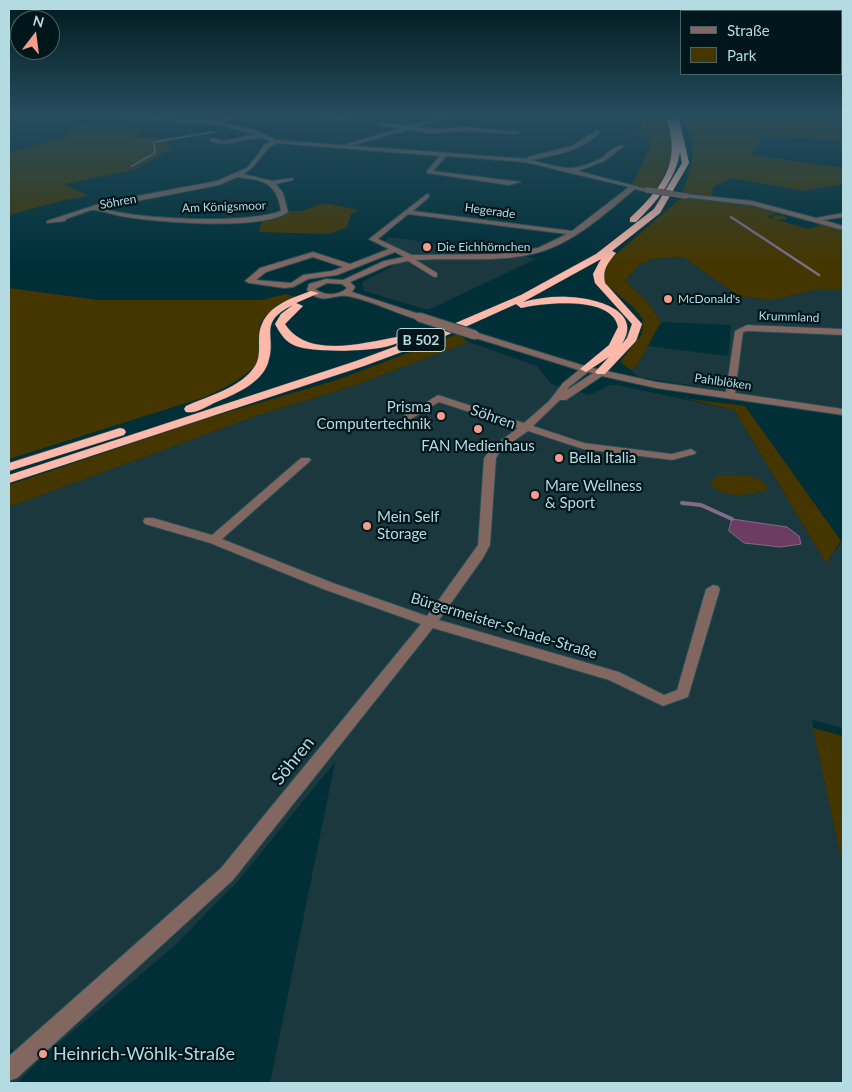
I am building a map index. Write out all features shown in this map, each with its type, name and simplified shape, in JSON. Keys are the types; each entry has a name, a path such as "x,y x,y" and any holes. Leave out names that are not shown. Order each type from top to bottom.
{"highway":[{"name":"B 502","path":"9,467 397,340 474,309 563,268 628,224 657,196 673,165"},
{"name":"B 502","path":"9,479 323,376 488,314 576,271 627,238 659,210 675,190 684,172 685,165"},
{"path":"601,372 621,352 636,330 637,324 631,314 598,282 597,274 603,261 627,238"},
{"path":"318,294 291,309 280,324 283,334 296,343 315,347 337,348 397,340"},
{"path":"190,409 244,383 261,366 265,355 263,325 271,315 280,308 318,294"},
{"path":"488,314 548,300 571,300 605,308 617,315 623,329 610,350 586,369"}],"street":[{"name":"Söhren","path":"63,216 93,207 204,187 249,169 253,165"},
{"path":"436,165 430,172 501,181"},
{"path":"547,165 632,188 745,202 793,213 843,228"},
{"path":"573,171 589,165"},
{"name":"Am Königsmoor","path":"93,207 110,213 213,221 262,218 280,215 284,212 282,194 273,183 260,178 235,175"},
{"path":"273,183 291,179"},
{"path":"344,282 351,287 346,293 335,296 318,294 311,290 312,286 318,283 344,282 393,261 513,254 552,245 572,234 632,188"},
{"path":"427,196 373,239 411,259 434,275"},
{"name":"Hegerade","path":"406,212 572,234"},
{"path":"814,220 843,215"},
{"path":"350,266 313,254 264,270 249,281 284,286 293,284 306,277 334,272 394,250"},
{"name":"Pahlblöken","path":"346,293 586,369 662,386 843,412"},
{"name":"Krummland","path":"730,396 739,331 747,328 843,332"},
{"path":"546,357 568,375 566,385"},
{"name":"Söhren","path":"9,1070 227,874 430,622 479,555 484,545 490,458 497,448 525,428 553,403 566,385 586,369"},
{"path":"553,403 601,372"},
{"name":"Söhren","path":"407,417 438,398 583,446 672,457 691,452"},
{"path":"214,540 304,460"},
{"name":"Bürgermeister-Schade-Straße","path":"149,521 214,540 328,586 430,622 614,676 663,701 683,693 713,589"}],"shaded area":[{"name":"Die Eichhörnchen","path":"389,237 488,252 414,255 382,243"},
{"path":"519,255 536,259 428,310 364,291 362,282 398,263 435,258"},
{"path":"683,257 740,297 774,300 818,289 843,290 843,409 638,377 631,370 638,364 648,346 728,356 731,325 661,322 648,302 625,281 639,265 652,259"},
{"path":"469,342 537,366 551,384 589,395 610,385 617,385 734,410 826,563 843,540 843,728 812,720 843,867 843,1083 270,1083 335,762 238,881 172,948 41,1058 17,1083 9,1083 9,1056 14,1050 9,1047 9,507 256,416 353,386"},
{"path":"732,519 787,527 799,536 801,544 781,547 744,543 729,531"}],"green space":[{"path":"9,165 142,165 133,170 65,184 88,196 60,201 9,215"},
{"path":"641,165 668,165 656,190 631,186"},
{"path":"691,165 822,165 843,168 843,184 803,191 732,178 713,187 712,196 682,193"},
{"path":"681,198 751,204 780,211 767,217 774,219 773,215 785,216 787,219 777,220 809,229 823,224 843,230 843,290 818,289 774,300 740,297 683,257 652,259 639,265 625,281 648,302 661,322 638,364 631,370 620,362 642,334 643,319 634,308 603,282 602,271 607,262"},
{"path":"324,203 359,210 351,214 347,227 329,234 259,232 262,219 279,216 290,211 302,211"},
{"path":"9,288 98,300 263,300 285,294 299,298 266,315 260,324 260,361 247,373 226,387 202,398 9,459"},
{"path":"457,334 469,342 353,386 256,416 9,507 9,485 204,419 337,380"},
{"path":"683,398 745,406 841,541 826,563 734,410"},
{"path":"719,475 739,475 754,478 760,480 768,489 745,495 721,492 714,488 710,482"},
{"path":"813,728 843,736 843,867"}],"waterway":[{"path":"731,217 819,275"},
{"path":"682,503 701,505 732,519"}],"place":[{"name":"Die Eichhörnchen","path":"427,247"},
{"name":"McDonald's","path":"668,299"},
{"name":"Prisma Computertechnik","path":"441,416"},
{"name":"FAN Medienhaus","path":"478,429"},
{"name":"Bella Italia","path":"559,458"},
{"name":"Mare Wellness & Sport","path":"535,495"},
{"name":"Mein Self Storage","path":"367,526"},
{"name":"Heinrich-Wöhlk-Straße","path":"43,1054"}]}
